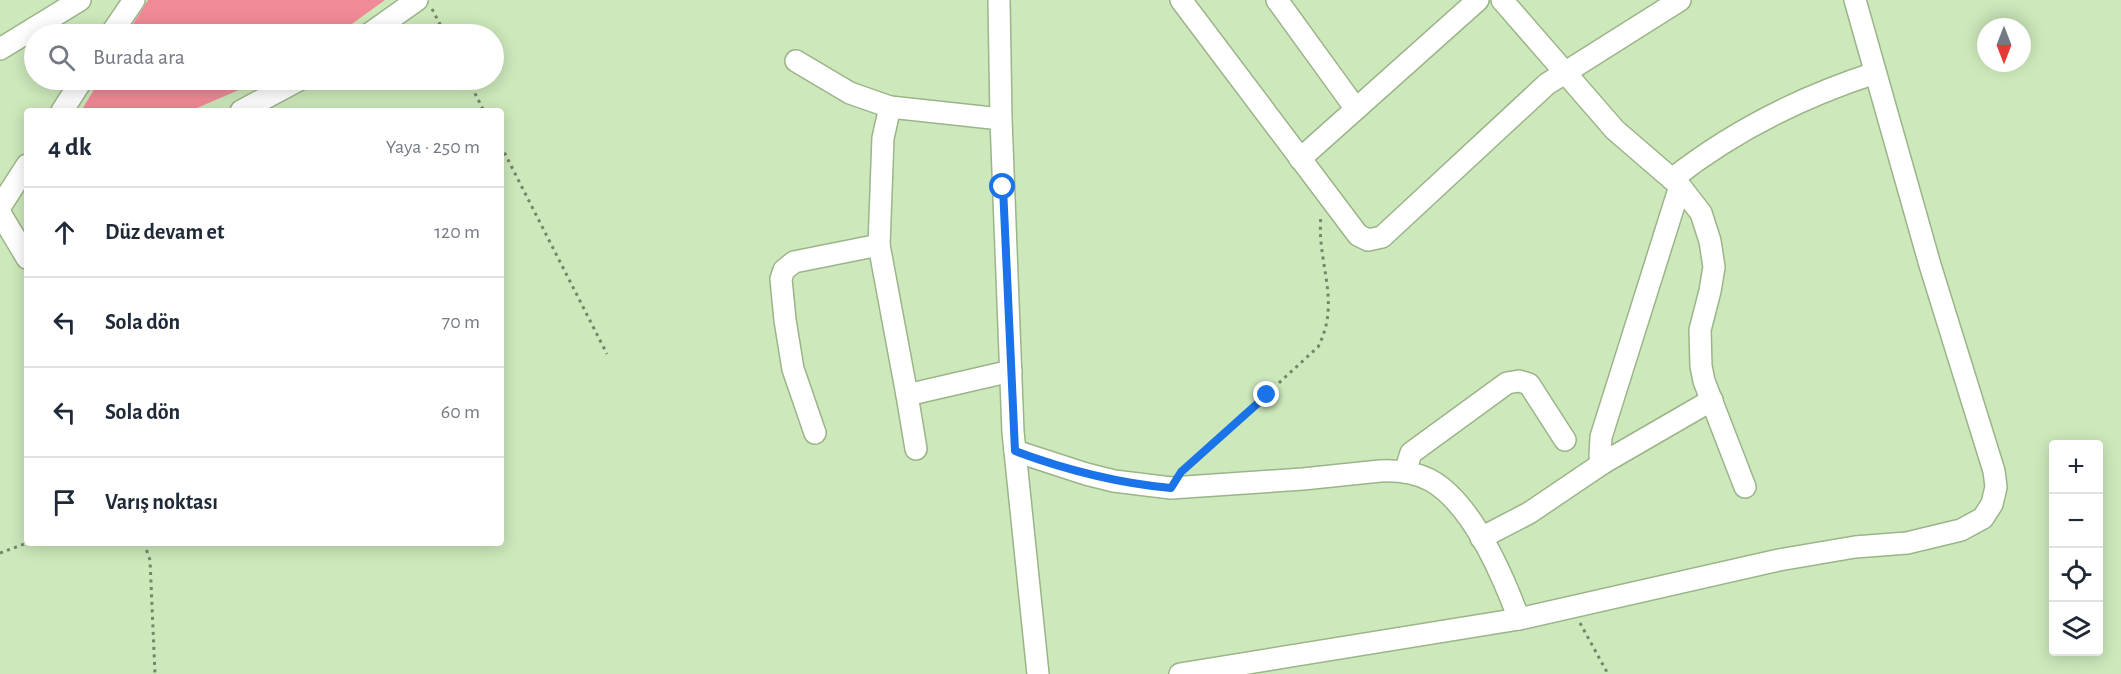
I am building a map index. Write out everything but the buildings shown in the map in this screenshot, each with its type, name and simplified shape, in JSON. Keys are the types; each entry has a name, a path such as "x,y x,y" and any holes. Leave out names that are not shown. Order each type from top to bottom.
{"street":[{"path":"41,24 80,0"},
{"path":"118,24 134,0"},
{"path":"383,24 417,0"},
{"path":"1181,0 1358,235 1368,240 1378,239 1547,84 1680,0"},
{"path":"1277,0 1356,109"},
{"path":"1300,159 1478,0"},
{"path":"1502,0 1615,130 1676,183 1701,213 1713,255 1713,279 1702,317 1699,339 1701,366 1745,487"},
{"path":"1180,674 1519,619 1779,560 1855,547 1907,543 1969,527 1983,518 1992,504 1996,487 1994,471 1930,265 1855,0"},
{"path":"1004,1 1000,119 1015,451 1038,674"},
{"path":"0,49 24,34"},
{"path":"796,62 850,93 890,107 1000,119"},
{"path":"1603,462 1600,456 1601,437 1676,183 1717,146 1769,116 1821,92 1875,73"},
{"path":"64,108 76,90"},
{"path":"247,108 280,90"},
{"path":"890,107 883,138 879,245 916,449"},
{"path":"24,171 9,201 24,248"},
{"path":"815,433 793,369 785,320 782,275 786,267 794,262 879,245"},
{"path":"907,395 1011,371"},
{"path":"1405,472 1411,453 1507,383 1513,381 1529,384 1565,440"},
{"path":"1481,538 1529,513 1603,462 1712,400"},
{"path":"1015,451 1086,474 1171,488 1380,471 1405,472 1428,479 1448,492 1481,538 1502,578 1519,619"}],"path":[{"path":"428,0 440,24"},
{"path":"473,90 482,108"},
{"path":"504,152 607,354"},
{"path":"1171,488 1181,472 1318,346 1326,327 1330,304 1320,219 1327,194"},
{"path":"0,553 24,544"},
{"path":"145,546 150,560 154,674"},
{"path":"1572,608 1608,674"}],"shaded area":[{"path":"148,0 385,0 352,24 133,24"},
{"path":"94,90 239,90 197,108 83,108"}],"route":[{"path":"1003,187 1015,451 1062,468 1114,481 1171,488 1181,472 1267,395"}]}
